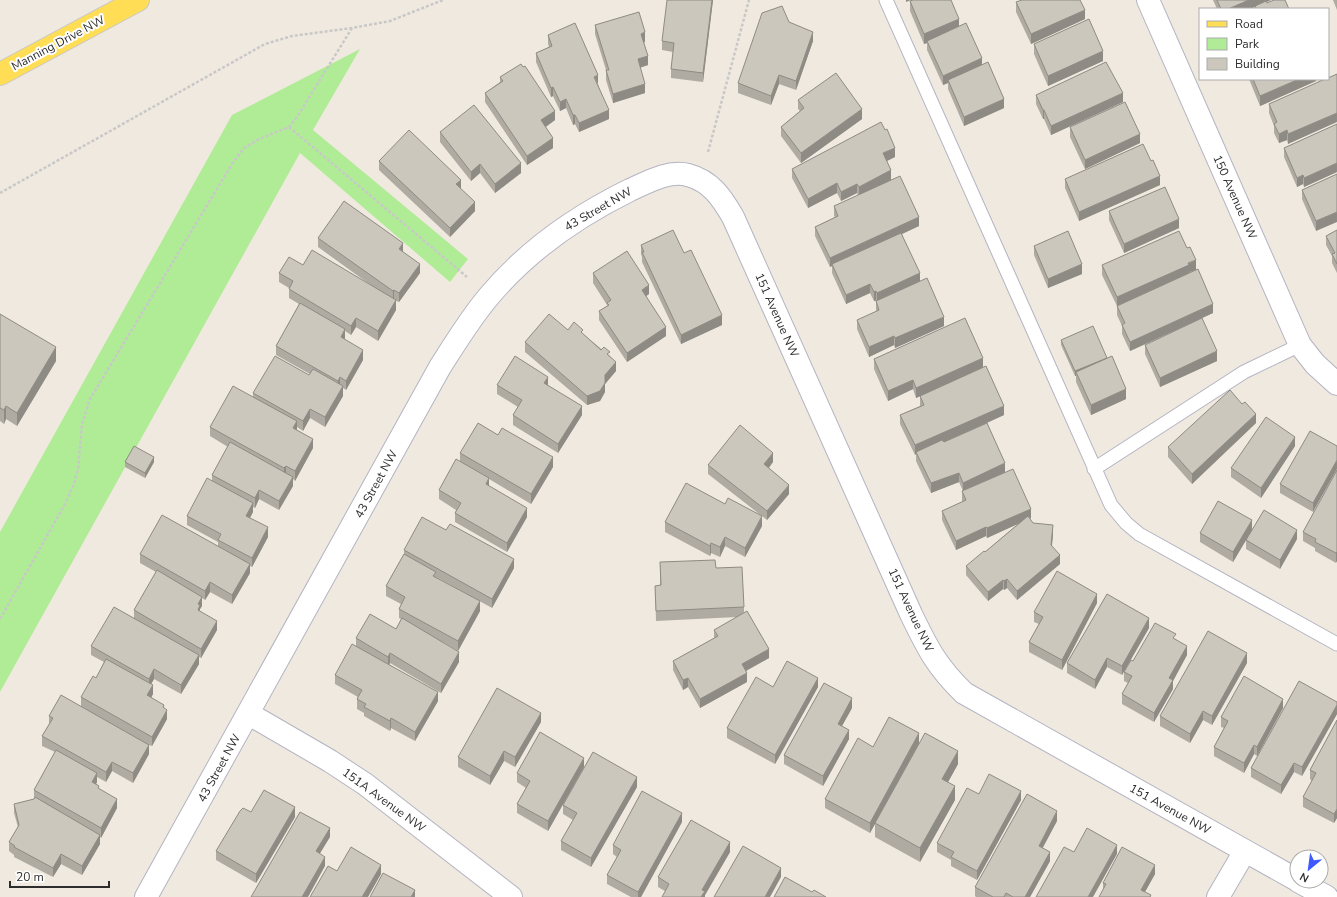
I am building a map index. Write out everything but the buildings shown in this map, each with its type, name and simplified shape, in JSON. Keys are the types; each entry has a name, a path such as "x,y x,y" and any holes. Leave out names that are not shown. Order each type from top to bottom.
{"main road":[{"name":"Manning Drive NW","path":"0,74 138,0"}],"street":[{"name":"150 Avenue NW","path":"1148,0 1300,345 1315,364 1337,384"},
{"name":"43 Street NW","path":"146,897 249,714 440,367 489,296 509,274 556,233 578,218 610,200 652,179 672,174 687,175 701,180"},
{"name":"151 Avenue NW","path":"701,180 714,188 733,217 911,614 930,652 945,675 964,693 1289,876"},
{"name":"151A Avenue NW","path":"249,714 330,761 365,784 511,897"},
{"path":"1218,897 1245,851"},
{"name":"151 Avenue NW","path":"1312,889 1327,897"}],"lane":[{"path":"886,0 1111,505 1126,524 1139,534 1337,644"},
{"path":"1094,469 1244,372 1300,345"}],"path":[{"path":"0,193 265,44 292,36 390,21 443,0"},
{"path":"701,180 749,0"},
{"path":"0,619 65,504 74,484 78,469 82,424 90,399 232,164 244,148 259,139 288,127 297,117 352,28"},
{"path":"288,127 489,296"}],"green space":[{"path":"360,49 313,130 468,259 450,282 300,153 0,692 0,532 232,115"}]}
